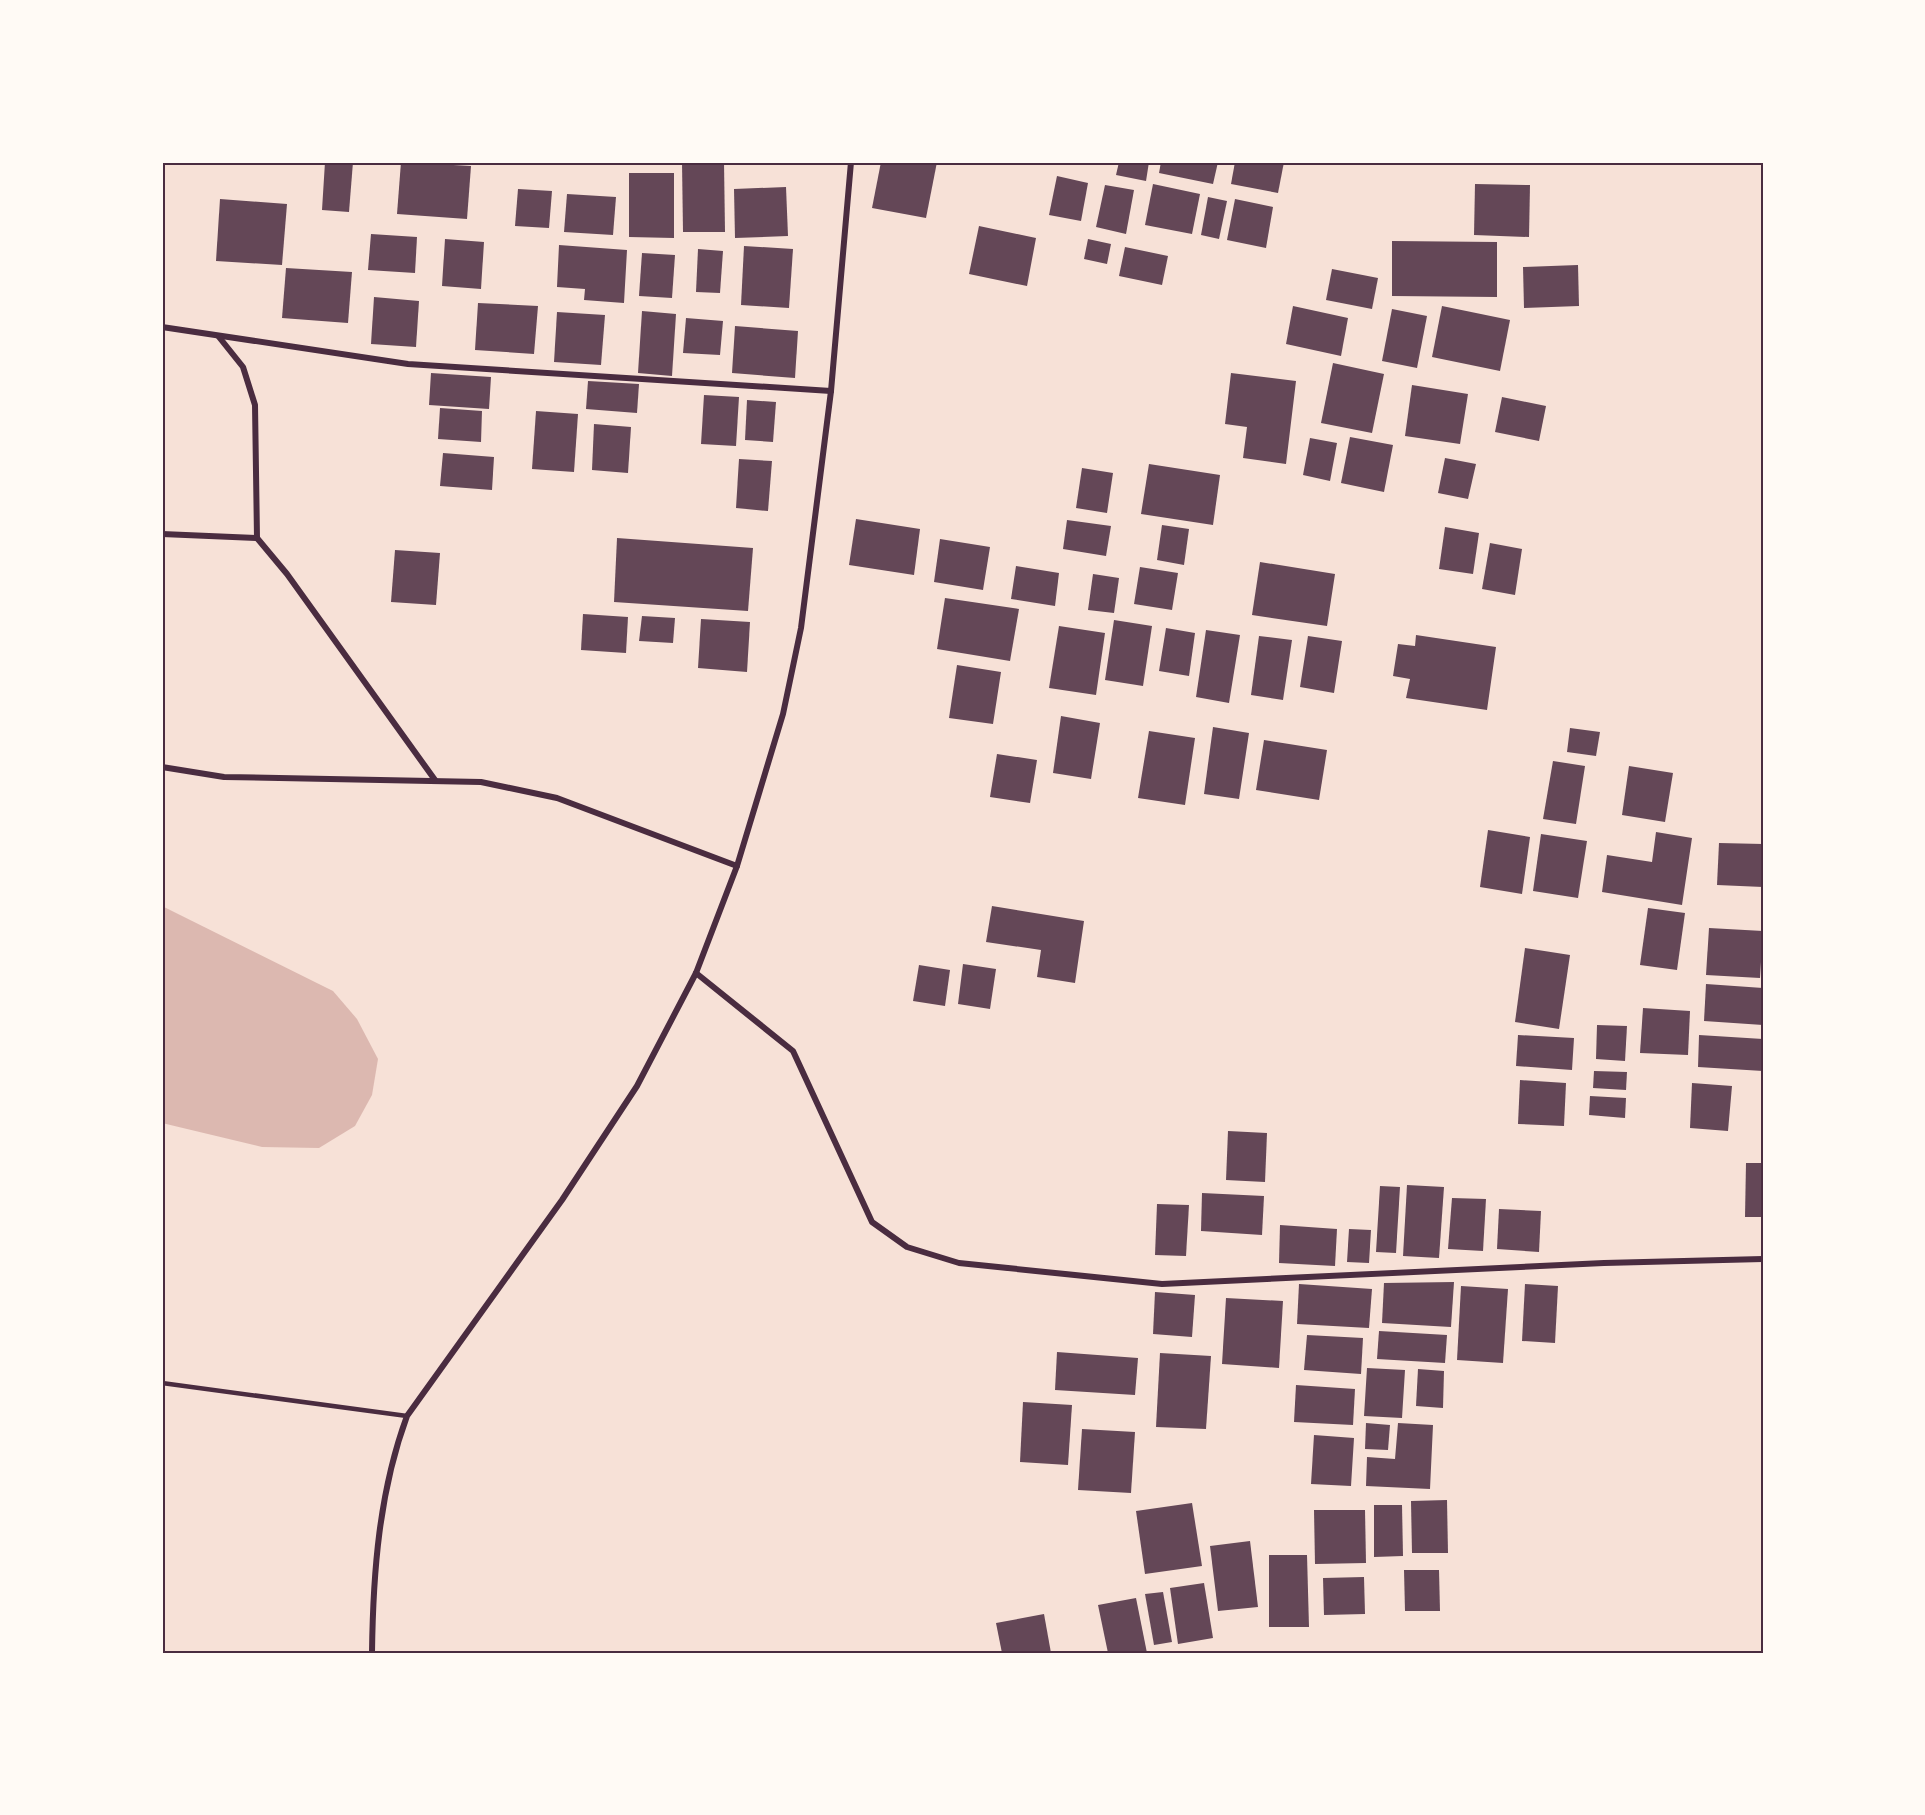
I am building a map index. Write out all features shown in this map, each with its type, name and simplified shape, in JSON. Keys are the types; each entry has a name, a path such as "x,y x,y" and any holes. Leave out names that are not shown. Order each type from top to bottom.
{"street":[{"path":"372,1653 376,1564 386,1486 392,1456 407,1416 588,1163 637,1086 696,973 737,866 783,714 793,669 831,391 850,162"},
{"path":"162,327 408,364 831,391"},
{"path":"219,336 243,366 255,405 257,538 287,574 435,780"},
{"path":"162,534 257,538"},
{"path":"162,767 224,777 481,782 558,798 737,866"},
{"path":"696,973 793,1051 872,1222 907,1247 959,1263 1162,1284 1604,1263 1763,1259"}],"lane":[{"path":"162,1383 407,1416"}],"shaded area":[{"path":"162,906 333,991 357,1019 378,1059 372,1095 355,1126 319,1148 262,1147 162,1123"}],"building":[{"path":"325,162 353,162 349,212 322,210"},
{"path":"401,162 471,166 467,219 397,214"},
{"path":"682,162 724,162 725,232 683,232"},
{"path":"881,162 937,162 926,218 872,208"},
{"path":"1119,162 1149,162 1146,181 1116,175"},
{"path":"1161,162 1218,162 1213,184 1159,173"},
{"path":"1235,162 1284,162 1278,193 1231,184"},
{"path":"629,173 674,173 674,238 629,237"},
{"path":"1057,176 1088,183 1081,221 1049,215"},
{"path":"1153,184 1200,194 1192,234 1145,225"},
{"path":"1475,184 1530,185 1529,237 1474,235"},
{"path":"1105,185 1134,190 1126,234 1096,227"},
{"path":"786,187 788,236 735,238 734,189"},
{"path":"518,189 552,191 549,228 515,226"},
{"path":"567,194 616,197 613,235 564,232"},
{"path":"1208,197 1227,201 1219,239 1201,235"},
{"path":"220,199 287,204 282,265 216,261"},
{"path":"1235,199 1273,207 1266,248 1227,240"},
{"path":"979,226 1036,238 1027,286 969,274"},
{"path":"371,234 417,237 415,273 368,270"},
{"path":"445,239 484,242 481,289 442,286"},
{"path":"1088,239 1111,244 1107,264 1084,259"},
{"path":"1392,241 1497,242 1497,297 1392,296"},
{"path":"559,245 627,250 624,303 584,300 585,289 557,287"},
{"path":"744,246 793,249 789,308 741,305"},
{"path":"1125,247 1168,256 1162,285 1119,276"},
{"path":"698,249 723,251 720,293 696,292"},
{"path":"642,253 675,255 672,298 639,296"},
{"path":"1578,265 1579,306 1524,308 1523,267"},
{"path":"286,268 352,272 348,323 282,318"},
{"path":"1332,269 1378,278 1372,309 1326,300"},
{"path":"374,297 419,301 416,347 371,344"},
{"path":"478,303 538,306 534,354 475,350"},
{"path":"1293,306 1348,318 1341,356 1286,344"},
{"path":"1442,306 1510,320 1500,371 1432,357"},
{"path":"1392,309 1427,316 1417,368 1382,361"},
{"path":"642,311 676,314 672,376 638,373"},
{"path":"557,312 605,315 601,365 554,362"},
{"path":"686,318 723,321 720,355 683,353"},
{"path":"735,326 798,331 795,378 732,373"},
{"path":"1333,363 1384,374 1372,433 1321,423"},
{"path":"431,373 491,377 489,409 429,405"},
{"path":"1231,373 1296,381 1286,464 1243,458 1247,427 1225,424"},
{"path":"588,381 639,384 637,413 586,409"},
{"path":"1412,385 1468,394 1460,444 1405,436"},
{"path":"704,395 739,397 736,446 701,444"},
{"path":"1502,397 1546,406 1539,441 1495,432"},
{"path":"747,400 776,402 773,442 745,440"},
{"path":"440,408 482,411 481,442 438,439"},
{"path":"536,411 578,414 574,472 532,469"},
{"path":"594,424 631,427 628,473 592,470"},
{"path":"1350,437 1393,445 1384,492 1341,483"},
{"path":"1310,438 1337,443 1330,481 1303,475"},
{"path":"443,453 494,457 492,490 440,486"},
{"path":"1445,458 1476,464 1468,499 1438,493"},
{"path":"739,459 772,461 768,511 736,508"},
{"path":"1149,464 1220,475 1213,525 1141,514"},
{"path":"1082,468 1113,473 1107,513 1076,508"},
{"path":"856,519 920,529 914,575 849,565"},
{"path":"1067,520 1111,526 1106,556 1063,549"},
{"path":"1162,525 1189,529 1184,565 1157,560"},
{"path":"1445,527 1479,533 1473,574 1439,569"},
{"path":"617,538 753,548 748,611 614,602"},
{"path":"940,539 990,547 983,590 934,582"},
{"path":"1490,543 1522,549 1515,595 1482,589"},
{"path":"395,550 440,553 436,605 391,602"},
{"path":"1260,562 1335,574 1327,626 1252,615"},
{"path":"1016,566 1059,573 1055,606 1011,599"},
{"path":"1140,567 1178,573 1172,610 1134,604"},
{"path":"1093,574 1119,578 1114,613 1088,610"},
{"path":"945,598 1019,609 1010,661 937,649"},
{"path":"583,614 628,617 626,653 581,650"},
{"path":"642,616 675,618 673,643 639,641"},
{"path":"701,619 750,622 747,672 698,668"},
{"path":"1114,620 1152,626 1143,686 1105,680"},
{"path":"1059,626 1105,633 1096,695 1049,688"},
{"path":"1166,628 1195,633 1189,676 1159,671"},
{"path":"1206,630 1240,635 1229,703 1196,697"},
{"path":"1416,635 1496,647 1487,710 1406,698 1410,679 1393,676 1398,644 1415,646"},
{"path":"1259,636 1292,640 1283,700 1251,695"},
{"path":"1308,636 1342,641 1334,693 1300,687"},
{"path":"957,665 1001,672 993,724 949,718"},
{"path":"1061,716 1100,723 1091,779 1053,773"},
{"path":"1213,727 1249,733 1239,799 1204,794"},
{"path":"1570,728 1600,732 1596,756 1567,752"},
{"path":"1149,731 1195,738 1185,805 1138,798"},
{"path":"1264,740 1327,750 1319,800 1256,790"},
{"path":"997,754 1037,760 1030,803 990,797"},
{"path":"1553,761 1585,766 1576,824 1543,819"},
{"path":"1629,766 1673,773 1665,822 1622,815"},
{"path":"1488,830 1530,837 1522,894 1480,887"},
{"path":"1656,832 1692,838 1682,905 1602,892 1607,855 1652,862"},
{"path":"1541,834 1587,841 1578,898 1533,891"},
{"path":"1719,843 1763,844 1763,887 1717,885"},
{"path":"992,906 1084,921 1075,983 1037,977 1041,950 986,942"},
{"path":"1648,908 1685,913 1677,970 1640,965"},
{"path":"1709,928 1763,931 1760,978 1706,975"},
{"path":"1525,948 1570,955 1559,1029 1515,1022"},
{"path":"963,964 996,969 990,1009 958,1004"},
{"path":"919,965 950,970 945,1006 913,1001"},
{"path":"1706,984 1763,988 1763,1025 1704,1021"},
{"path":"1643,1008 1690,1011 1688,1055 1640,1053"},
{"path":"1597,1025 1627,1026 1625,1061 1596,1059"},
{"path":"1518,1035 1574,1038 1572,1070 1516,1066"},
{"path":"1699,1035 1763,1039 1763,1071 1698,1067"},
{"path":"1594,1071 1627,1072 1626,1090 1593,1088"},
{"path":"1520,1080 1566,1083 1564,1126 1518,1124"},
{"path":"1692,1083 1732,1086 1728,1131 1690,1128"},
{"path":"1590,1096 1626,1098 1625,1118 1589,1115"},
{"path":"1228,1131 1267,1133 1265,1182 1226,1180"},
{"path":"1746,1163 1763,1163 1763,1217 1745,1217"},
{"path":"1407,1185 1444,1187 1439,1258 1403,1256"},
{"path":"1380,1186 1400,1187 1396,1253 1376,1252"},
{"path":"1202,1193 1264,1196 1262,1235 1201,1231"},
{"path":"1452,1198 1486,1199 1483,1251 1448,1249"},
{"path":"1157,1204 1189,1205 1186,1256 1155,1255"},
{"path":"1499,1209 1541,1211 1539,1252 1497,1249"},
{"path":"1280,1225 1337,1229 1335,1266 1279,1263"},
{"path":"1349,1229 1371,1230 1369,1263 1347,1262"},
{"path":"1454,1282 1451,1327 1382,1323 1384,1283"},
{"path":"1299,1284 1372,1289 1369,1328 1297,1324"},
{"path":"1525,1284 1558,1286 1555,1343 1522,1341"},
{"path":"1461,1286 1508,1289 1503,1363 1457,1360"},
{"path":"1155,1292 1195,1295 1192,1337 1153,1334"},
{"path":"1226,1298 1283,1301 1279,1368 1222,1364"},
{"path":"1379,1331 1447,1335 1445,1363 1377,1359"},
{"path":"1307,1335 1363,1338 1361,1374 1304,1370"},
{"path":"1057,1352 1138,1358 1135,1395 1055,1390"},
{"path":"1160,1353 1211,1356 1206,1429 1156,1427"},
{"path":"1367,1368 1405,1370 1402,1418 1364,1416"},
{"path":"1418,1369 1444,1371 1443,1408 1416,1406"},
{"path":"1296,1385 1355,1389 1353,1425 1294,1422"},
{"path":"1023,1402 1072,1405 1068,1465 1020,1462"},
{"path":"1366,1423 1390,1425 1388,1450 1365,1449"},
{"path":"1398,1423 1433,1425 1430,1489 1366,1486 1367,1457 1395,1459"},
{"path":"1082,1429 1135,1432 1131,1493 1078,1490"},
{"path":"1314,1435 1354,1438 1351,1486 1311,1484"},
{"path":"1447,1500 1448,1553 1412,1553 1411,1501"},
{"path":"1192,1503 1202,1566 1145,1574 1136,1511"},
{"path":"1374,1505 1402,1505 1403,1556 1374,1557"},
{"path":"1314,1510 1365,1510 1366,1563 1315,1564"},
{"path":"1250,1541 1258,1607 1218,1611 1210,1546"},
{"path":"1269,1555 1307,1555 1309,1627 1269,1627"},
{"path":"1404,1570 1439,1570 1440,1611 1405,1611"},
{"path":"1364,1577 1365,1614 1324,1615 1323,1578"},
{"path":"1204,1583 1213,1638 1178,1644 1170,1588"},
{"path":"1163,1592 1172,1642 1154,1645 1145,1594"},
{"path":"1136,1598 1147,1653 1108,1653 1098,1605"},
{"path":"1044,1614 1051,1653 1002,1653 996,1623"}]}
